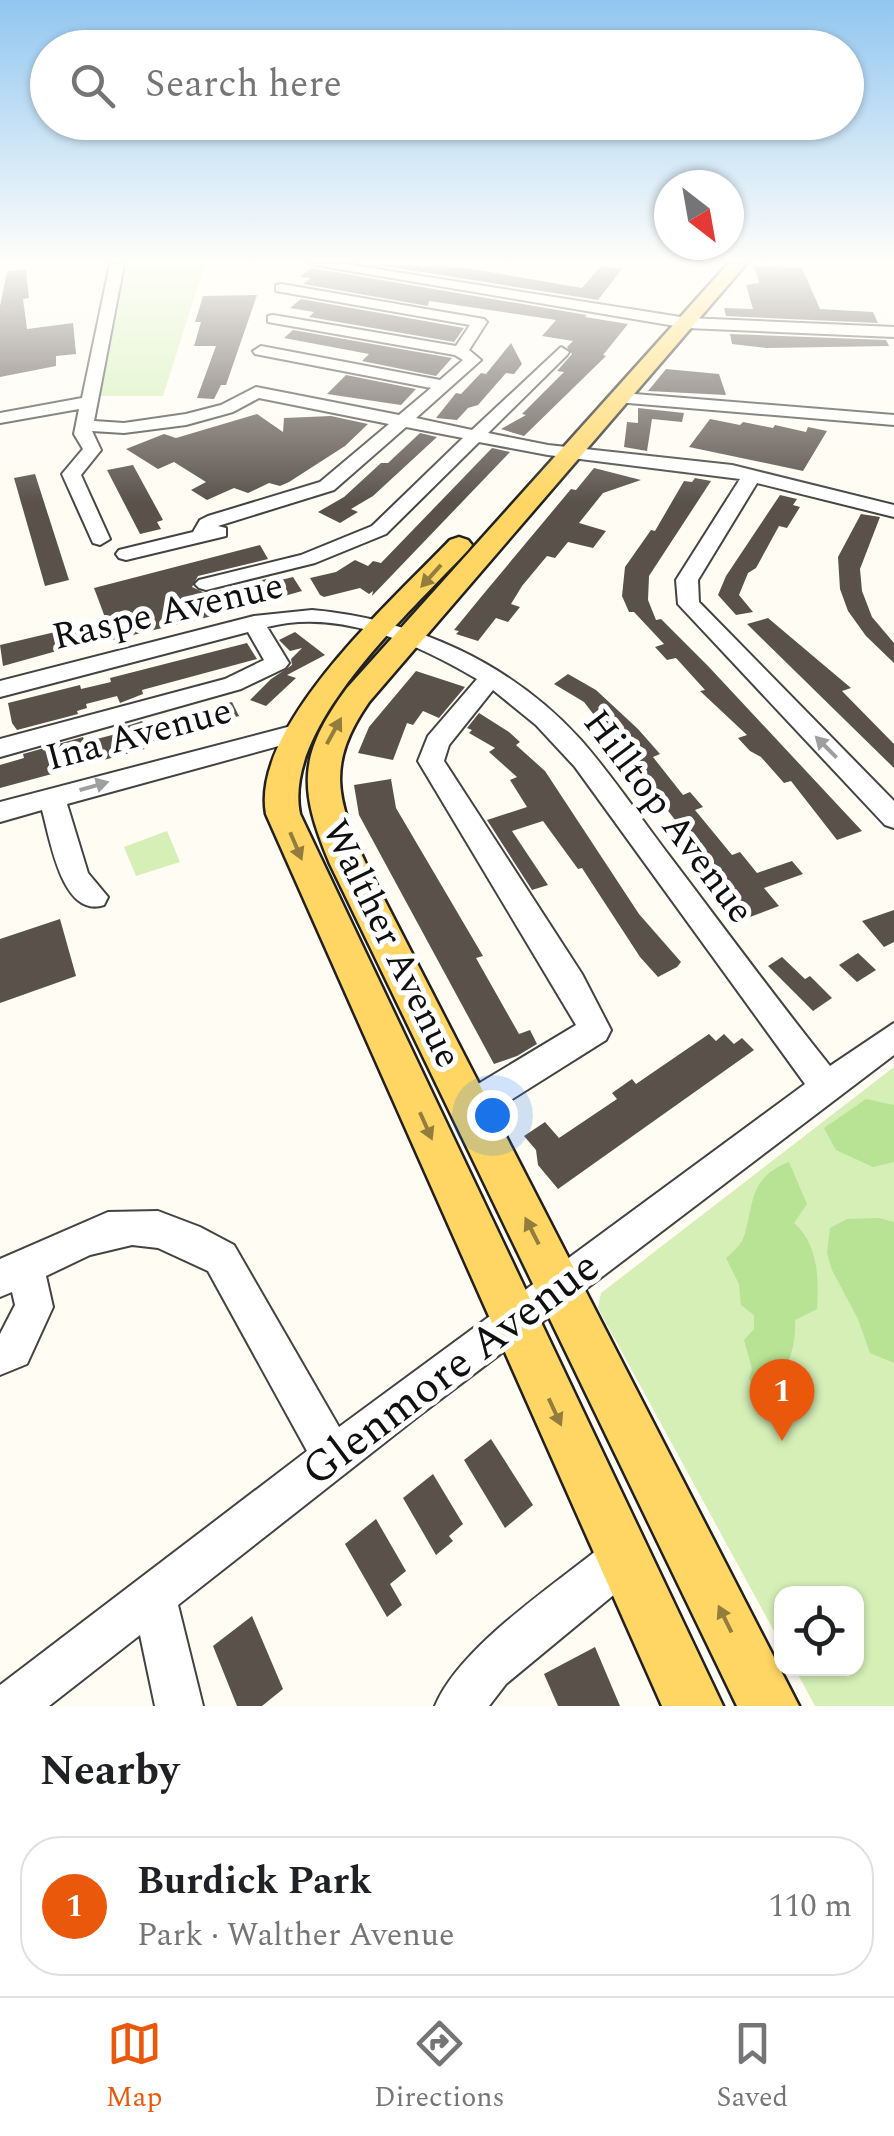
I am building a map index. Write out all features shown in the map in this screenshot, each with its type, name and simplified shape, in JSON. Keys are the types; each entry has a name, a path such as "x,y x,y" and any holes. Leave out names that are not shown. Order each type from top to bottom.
{"main road":[{"name":"Walther Avenue","path":"657,344 398,632 333,729 323,751 321,794 348,864 769,1706"},
{"name":"Walther Avenue","path":"560,451 622,398 661,344"},
{"name":"Walther Avenue","path":"398,632 327,690 299,732 282,778 280,802 288,829 693,1706"}],"street":[{"path":"100,538 71,474 92,450 83,440 101,344"},
{"path":"86,424 103,429 206,414 243,402 266,344"},
{"path":"126,554 201,536 327,486 473,360 465,353 412,344"},
{"path":"465,353 469,344"},
{"path":"206,584 308,559 379,530 561,352"},
{"path":"258,372 443,385"},
{"path":"258,372 403,422 560,451 752,475 894,511"},
{"path":"622,398 894,420"},
{"path":"0,418 90,402"},
{"path":"752,475 688,580 684,592 688,604 894,818"},
{"name":"Raspe Avenue","path":"0,688 254,623 319,615 398,632"},
{"path":"0,748 233,684 277,662 254,623"},
{"name":"Hilltop Avenue","path":"398,632 490,680 529,706 567,740 826,1087"},
{"path":"470,1106 595,1030 571,983 431,761 437,742 490,680"},
{"name":"Ina Avenue","path":"0,812 299,732"},
{"path":"52,798 76,878 94,897"},
{"name":"Glenmore Avenue","path":"11,1706 333,1456 894,1036"},
{"path":"0,1355 13,1350 34,1307 12,1272 104,1228 147,1224 191,1239 220,1258 333,1456"},
{"path":"459,1706 490,1668 623,1558"},
{"path":"153,1593 179,1706"}],"green space":[{"path":"109,344 180,344 163,396 99,396"},
{"path":"167,831 180,862 136,876 124,847"},
{"path":"894,1067 894,1706 815,1706 799,1676 864,1676 864,1586 774,1586 774,1631 598,1308 601,1293"},
{"path":"866,1099 894,1105 894,1162 873,1167 836,1150 824,1128"},
{"path":"789,1162 807,1204 794,1223 812,1251 817,1273 817,1309 795,1320 794,1343 787,1364 763,1402 749,1379 752,1369 744,1340 754,1329 754,1315 741,1305 739,1284 726,1258 744,1237 760,1183"},
{"path":"879,1218 894,1222 894,1363 870,1353 827,1253 830,1228 847,1219"}],"building":[{"path":"0,344 75,344 76,354 56,356 56,366 0,377"},
{"path":"240,344 226,385 221,385 214,399 197,398 216,346 194,346"},
{"path":"314,344 370,344 452,358 436,376 362,361 369,354"},
{"path":"511,344 522,364 514,374 506,373 478,405 468,408 457,420 436,418 456,393 461,394 481,373 486,374"},
{"path":"570,344 612,344 603,355 606,356 524,436 501,429 526,415 522,414 564,372 557,371 572,354 567,347"},
{"path":"732,344 888,344 889,346 766,348"},
{"path":"666,369 719,374 726,395 648,391"},
{"path":"346,375 416,389 401,405 327,394"},
{"path":"638,408 684,413 682,422 652,419 647,451 624,447 627,422 638,423"},
{"path":"257,414 283,432 284,418 331,416 368,424 345,446 289,482 280,486 269,483 248,493 234,488 207,500 191,490 206,482 174,462 158,469 126,449 164,434 176,438"},
{"path":"710,419 806,432 808,427 827,431 803,471 689,447"},
{"path":"420,433 437,437 373,496 351,509 358,512 340,523 318,512 344,497 381,463 388,463"},
{"path":"492,448 510,452 372,596 373,591 369,594 360,588 320,595 310,578 336,572 355,560 368,566 373,561 381,563"},
{"path":"133,465 163,520 157,522 161,529 140,534 107,470"},
{"path":"594,468 641,480 603,493 579,523 606,531 593,548 568,542 555,558 547,556 522,586 511,604 520,607 508,622 496,618 478,641 456,634 459,631 454,630 481,597 571,489 576,490"},
{"path":"35,474 69,580 45,586 14,478"},
{"path":"695,478 711,481 649,576 648,600 656,620 661,619 708,666 862,831 837,840 791,781 784,783 761,757 750,751 738,738 747,735 700,691 705,690 676,658 667,660 655,647 664,644 634,612 629,612 622,596 625,567 651,530 655,531 684,481 692,482"},
{"path":"780,495 797,499 793,505 800,507 787,528 779,526 756,568 748,573 739,595 753,612 736,615 718,595 726,576"},
{"path":"861,514 880,517 860,569 862,591 872,617 894,643 894,663 866,636 848,611 840,589 838,557"},
{"path":"260,545 268,559 198,576 192,587 207,594 278,576 281,580 293,577 302,591 238,609 228,601 233,611 83,647 82,644 3,666 0,645 106,620 94,588"},
{"path":"768,618 851,688 842,691 894,744 894,768 747,624"},
{"path":"295,632 325,655 287,675 296,678 266,706 250,700 292,665 291,659 302,648 290,651 279,640"},
{"path":"247,643 257,659 142,690 143,694 120,703 117,696 86,704 87,708 77,711 78,714 17,730 12,723 8,703 80,685 81,689 111,682 110,678"},
{"path":"416,671 465,687 439,718 423,711 413,725 407,723 393,760 358,753 369,727"},
{"path":"568,674 596,690 638,729 660,754 653,757 683,795 690,792 703,807 695,810 732,855 740,852 757,873 792,861 803,874 764,888 779,906 750,917 584,702 554,684"},
{"path":"232,702 239,716 150,742 152,747 0,788 0,765 24,758 23,754 83,737 85,742 116,734 118,729 142,721 144,726"},
{"path":"479,713 509,732 520,742 516,745 545,771 639,914 681,962 677,967 658,977 640,957 582,868 578,869 543,821 512,831 548,885 532,890 487,820 527,807 510,780 517,777 489,752 495,748 469,733 472,730 467,728"},
{"path":"391,779 396,808 483,956 476,958 519,1034 530,1030 537,1044 517,1056 494,1064 359,815 354,785"},
{"path":"894,910 894,942 884,947 862,921"},
{"path":"60,919 76,976 0,1003 0,939"},
{"path":"858,953 876,970 857,982 839,965"},
{"path":"782,957 805,979 810,976 832,998 813,1011 768,966"},
{"path":"709,1034 716,1041 724,1034 734,1044 742,1038 754,1050 558,1189 538,1165 536,1150 524,1136 545,1122 559,1138 617,1099 612,1093 632,1079 636,1084"},
{"path":"491,1439 533,1505 505,1528 464,1460"},
{"path":"433,1474 463,1524 449,1536 453,1541 436,1555 403,1498"},
{"path":"376,1519 406,1571 390,1584 402,1605 387,1617 345,1544"},
{"path":"252,1616 283,1689 262,1706 237,1706 213,1646"},
{"path":"595,1647 620,1706 558,1706 544,1674"}],"place":[{"name":"Burdick Park","path":"782,1441"}]}
